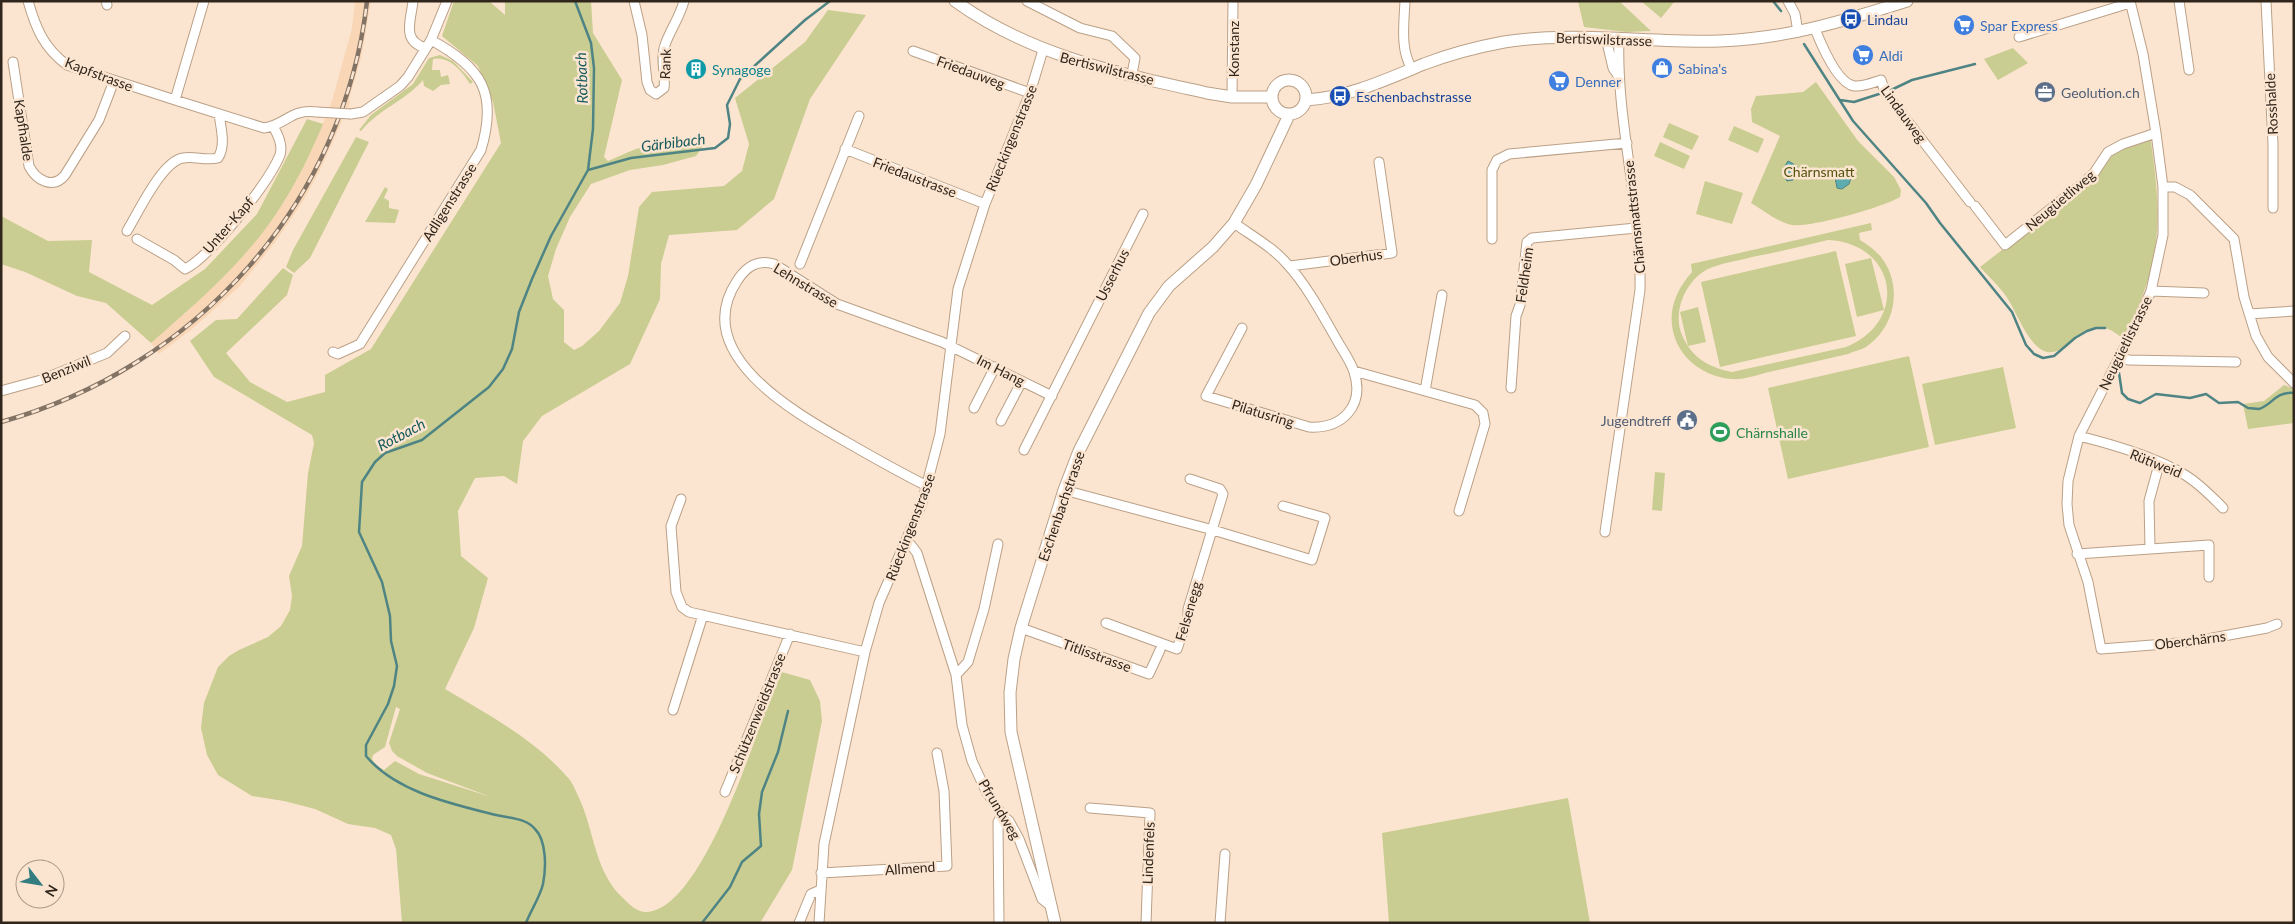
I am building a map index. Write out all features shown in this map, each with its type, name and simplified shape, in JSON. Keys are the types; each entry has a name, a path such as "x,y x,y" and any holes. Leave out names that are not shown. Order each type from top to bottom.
{"main road":[{"name":"Bertiswilstrasse","path":"955,1 997,28 1043,50 1232,98 1271,98"},
{"name":"Bertiswilstrasse","path":"1306,100 1349,94 1455,54 1506,42 1554,36 1718,41 1761,38 1815,29 1907,1"},
{"path":"1290,80 1303,86 1306,100 1300,111 1289,115 1276,110 1271,98 1277,84 1290,80"},
{"name":"Eschenbachstrasse","path":"1055,923 1053,907 1011,732 1010,693 1014,659 1021,628 1064,490 1079,451 1149,313 1169,286 1213,247 1234,223 1256,185 1289,115"}],"street":[{"name":"Kapfstrasse","path":"28,1 40,36 54,56 72,67 114,82 264,128 274,126"},
{"path":"175,100 204,1"},
{"name":"Adligenstrasse","path":"332,352 338,354 360,344 481,150 489,117 488,101 482,84 461,58 428,44 414,43 410,36 413,1"},
{"path":"274,126 296,112 351,114 363,112 400,86 408,77 428,44 447,1"},
{"name":"Rank","path":"634,1 642,35 647,82 650,90 656,94 664,88 666,80 664,46 679,17 684,1"},
{"path":"1027,1 1080,28 1112,36 1135,58 1132,74"},
{"name":"Konstanz","path":"1232,98 1234,1"},
{"path":"1405,1 1404,43 1408,63 1412,69"},
{"path":"1788,1 1795,14 1798,32"},
{"path":"2178,1 2189,70"},
{"name":"Rosshalde","path":"2266,1 2273,144 2273,208"},
{"path":"2019,37 2130,2"},
{"name":"Neugüetlistrasse","path":"2101,649 2088,582 2077,554 2069,524 2067,504 2071,467 2079,436 2120,358 2151,291 2163,235 2163,187 2156,133 2143,54 2130,2"},
{"name":"Lindauweg","path":"1815,29 1828,57 1846,82 1851,85 1861,86 1881,80 1885,92 1972,204"},
{"name":"Chärnsmattstrasse","path":"1606,38 1613,68 1619,78"},
{"name":"Chärnsmattstrasse","path":"1605,532 1628,385 1640,290 1639,250 1619,78 1618,39"},
{"name":"Rüeckingenstrasse","path":"819,923 821,872 840,762 865,652 879,603 927,486 940,434 949,346 958,289 985,204 1030,93 1043,50"},
{"name":"Friedauweg","path":"913,51 1030,93"},
{"name":"Kapfhalde","path":"13,62 29,166 37,177 46,182 59,181 74,163 100,120 114,82"},
{"path":"127,231 158,178 168,165 181,158 211,160 218,158 222,152 223,143 219,114"},
{"path":"800,264 858,116"},
{"name":"Unter-Kapf","path":"137,239 185,268 192,265 221,236 268,176 280,154 280,140 274,126"},
{"name":"Neugüetliweg","path":"1972,204 2005,245 2082,184 2094,173 2108,152 2123,144 2156,133"},
{"path":"1492,239 1492,170 1499,158 1509,154 1627,143"},
{"name":"Friedaustrasse","path":"846,149 985,204"},
{"name":"Oberhus","path":"1290,266 1392,253 1379,162"},
{"path":"2163,187 2175,187 2190,195 2234,239 2239,274 2256,336 2268,357 2294,384"},
{"name":"Usserhus","path":"1052,396 1143,214"},
{"name":"Pilatusring","path":"1234,223 1290,266 1320,311 1354,371 1358,389 1356,400 1349,412 1337,423 1321,427 1309,427 1206,396 1242,328"},
{"name":"Feldheim","path":"1510,388 1516,316 1520,305 1527,242 1532,238 1636,228"},
{"name":"Lehnstrasse","path":"927,486 798,414 766,391 748,371 733,347 726,326 725,308 729,293 746,269 765,261 781,268 837,304 924,334 949,346"},
{"path":"2151,291 2204,293"},
{"path":"1425,391 1442,295"},
{"path":"2249,314 2294,311"},
{"name":"Benziwil","path":"1,391 42,380 107,353 125,336"},
{"name":"Im Hang","path":"949,346 1052,396"},
{"path":"2120,358 2129,360 2236,362"},
{"path":"974,408 995,367"},
{"path":"1354,371 1475,405 1483,413 1485,424 1459,511"},
{"path":"1001,421 1022,381"},
{"path":"1024,450 1052,396"},
{"name":"Rütiweid","path":"2079,436 2169,466 2186,475 2223,508"},
{"path":"2150,548 2149,501 2158,468"},
{"name":"Felsenegg","path":"1106,623 1177,649 1188,617 1188,609 1213,530 1223,490 1190,479"},
{"path":"1064,490 1213,530 1312,560 1325,518 1283,506"},
{"name":"Schützenweidstrasse","path":"681,499 671,526 676,592 682,607 689,612 865,652"},
{"name":"Pfrundweg","path":"905,543 911,545 917,553 956,675 962,726 972,761 986,791 1002,815 1009,821 1019,839 1042,899 1053,907"},
{"path":"956,675 968,662 984,609 998,544"},
{"path":"2077,554 2209,545 2209,578"},
{"path":"673,710 703,615"},
{"name":"Oberchärns","path":"2101,649 2191,642 2266,628 2277,624"},
{"name":"Titlisstrasse","path":"1021,628 1148,674 1160,650"},
{"name":"Schützenweidstrasse","path":"725,792 790,634"},
{"name":"Allmend","path":"821,872 947,866 944,791 937,753"},
{"name":"Lindenfels","path":"1090,808 1150,813 1146,923"},
{"path":"998,923 998,822 1002,815"},
{"path":"1220,923 1225,854"},
{"path":"799,923 811,894 820,890"}],"shaded area":[{"path":"355,1 371,1 361,58 349,99 350,103 319,172 303,201 276,241 239,287 192,329 159,354 151,343 192,307 295,183 313,148 332,101 352,28"}],"green space":[{"path":"454,1 489,1 505,15 505,1 591,1 593,33 622,80 604,157 608,161 654,143 666,141 690,142 703,146 696,156 663,165 630,170 591,184 570,217 556,249 548,276 553,299 564,310 564,342 574,350 582,346 599,331 620,303 628,276 639,207 652,192 724,186 742,171 749,144 735,98 805,42 828,10 866,15 810,99 774,199 737,230 669,235 661,264 660,299 630,364 542,416 523,441 517,484 504,476 475,478 458,511 461,556 488,578 474,628 445,689 527,740 570,780 585,813 601,865 607,877 614,889 629,904 643,912 668,903 689,881 709,848 728,809 744,768 778,671 810,680 820,701 822,721 792,870 760,923 402,923 396,849 391,835 375,828 348,824 315,809 284,801 252,796 218,775 207,755 201,728 204,703 218,667 229,656 239,650 268,637 281,626 290,610 292,596 289,576 302,546 308,473 314,443 312,435 214,377 190,341 216,320 237,319 283,268 293,275 287,295 226,353 250,382 287,402 325,392 325,375 371,349 501,143 493,102 478,66 442,36","holes":["396,707 400,709 389,743 392,751 397,756 427,773 491,797 419,774 395,761 384,770 377,766 372,759 373,755 385,747"]},
{"path":"1578,1 1619,1 1651,31 1626,32 1584,27"},
{"path":"1641,1 1675,1 1661,18"},
{"path":"2013,48 2028,63 1998,80 1984,59"},
{"path":"440,55 453,61 473,82 470,84 464,74 450,62 439,58 433,59 432,70 440,70 441,77 448,75 450,84 441,85 433,91 424,86 423,80 416,88 376,116 361,131 359,130 371,115 413,84 429,58"},
{"name":"Chärnsmatt","path":"1816,82 1858,141 1894,177 1901,190 1900,197 1847,216 1814,223 1792,225 1776,219 1751,203 1780,136 1752,122 1751,109 1756,96 1803,92"},
{"path":"307,119 323,124 295,182 270,223 248,251 221,279 151,343 106,303 77,296 25,272 1,264 1,216 48,241 92,240 89,272 152,305 205,269 257,214"},
{"path":"1669,123 1699,136 1692,150 1663,137"},
{"path":"1734,126 1764,139 1758,153 1728,140"},
{"path":"356,137 369,142 310,258 294,273 286,267 293,250"},
{"path":"2149,139 2155,171 2157,197 2156,243 2146,287 2124,339 2104,328 2095,328 2079,335 2057,351 2042,350 2031,340 2003,292 1980,267 2094,179 2116,151"},
{"path":"1660,142 1690,156 1684,169 1654,156"},
{"path":"1705,181 1743,193 1732,224 1696,214"},
{"path":"385,187 388,189 384,198 389,201 389,208 399,210 395,223 365,222"},
{"path":"1871,223 1872,230 1859,233 1860,240 1879,254 1888,268 1894,293 1893,305 1890,317 1884,328 1876,339 1862,349 1746,378 1722,378 1696,366 1682,352 1674,335 1672,309 1681,286 1692,272 1691,264","holes":["1828,240 1851,244 1868,254 1880,268 1886,285 1886,303 1880,320 1866,335 1846,347 1732,372 1708,364 1696,355 1686,343 1679,326 1680,307 1687,289 1700,274 1708,269"]},
{"path":"1836,251 1856,336 1720,367 1701,282"},
{"path":"1871,258 1884,310 1857,317 1845,264"},
{"path":"1698,307 1706,342 1688,346 1680,312"},
{"path":"1909,356 1929,447 1788,479 1768,388"},
{"path":"2003,367 2016,428 1935,445 1922,384"},
{"path":"2284,385 2294,389 2294,423 2248,429 2243,404 2264,401"},
{"path":"1655,472 1665,473 1662,511 1652,510"},
{"path":"1568,798 1590,923 1389,923 1382,833"}],"water":[{"path":"1788,161 1797,166 1798,173 1793,180 1787,181 1782,171"},
{"path":"1844,169 1851,178 1849,184 1842,189 1837,188 1835,177"}],"waterway":[{"name":"Rotbach","path":"526,923 542,889 545,871 544,848 535,829 522,821 443,801 409,788 378,768 366,756 366,745 388,704 394,686 397,666 391,641 390,616 382,582 359,532 362,482 375,462 385,453 422,440 489,387 503,369 512,349 519,312 532,279 551,236 588,170 593,129 594,68 591,43 575,1"},
{"name":"Gärbibach","path":"588,170 631,158 715,148 728,138 730,124 727,105 740,79 805,20 830,1"},
{"path":"1773,1 1781,11"},
{"path":"1804,44 1853,121 1926,203 2012,312 2026,345 2034,354 2043,358 2054,356 2075,338 2087,331 2105,328"},
{"path":"1889,91 1912,80 1975,64"},
{"path":"1840,100 1854,102 1879,94"},
{"path":"2119,373 2122,393 2128,399 2140,403 2156,394 2190,398 2206,394 2219,403 2238,402 2248,408 2259,409 2278,396 2294,393"},
{"path":"702,923 730,887 742,862 761,846 759,814 762,792 778,752 788,711"}],"railway":[{"path":"1,422 71,397 137,362 196,319 248,267 292,209 327,145 353,75 367,1"}],"place":[{"name":"Lindau","path":"1851,19"},
{"name":"Spar Express","path":"1964,25"},
{"name":"Aldi","path":"1863,55"},
{"name":"Sabina's","path":"1662,68"},
{"name":"Synagoge","path":"696,69"},
{"name":"Denner","path":"1559,81"},
{"name":"Geolution.ch","path":"2045,92"},
{"name":"Eschenbachstrasse","path":"1340,96"},
{"name":"Jugendtreff","path":"1687,420"},
{"name":"Chärnshalle","path":"1720,432"}]}
